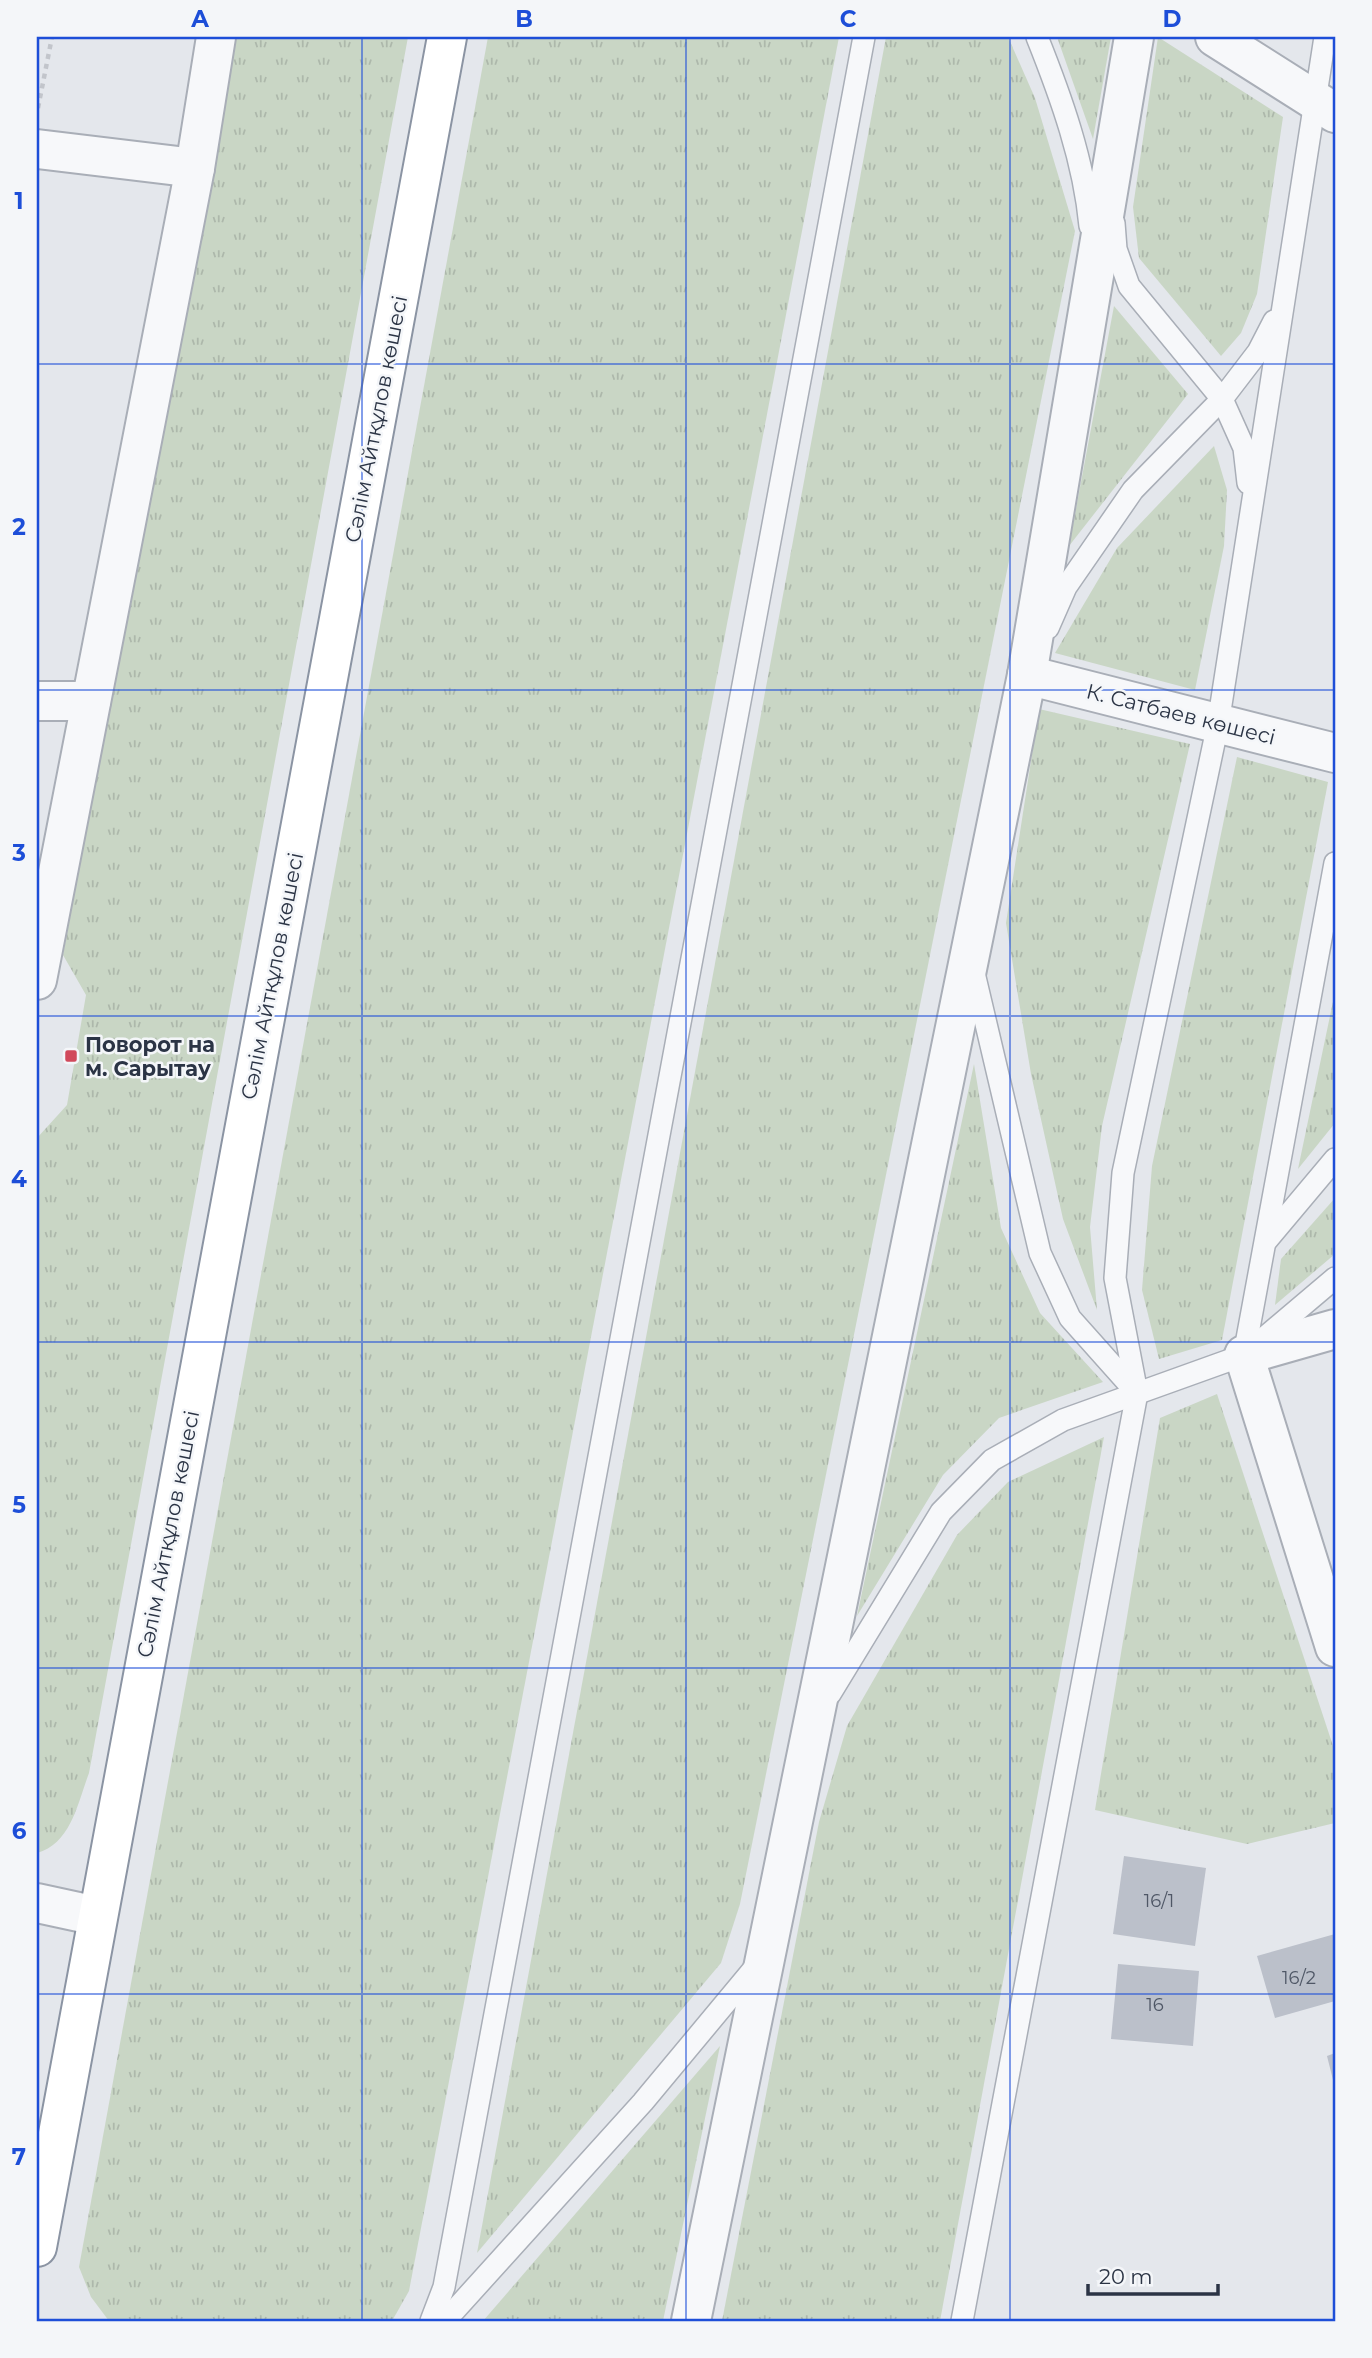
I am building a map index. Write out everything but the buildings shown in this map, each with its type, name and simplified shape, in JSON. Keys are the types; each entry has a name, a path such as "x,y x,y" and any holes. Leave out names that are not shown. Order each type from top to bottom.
{"highway":[{"name":"Сәлім Айтқұлов көшесі","path":"37,2247 447,37"}],"street":[{"path":"37,980 195,168 216,37"},
{"path":"691,2321 1027,675 1134,37"},
{"path":"1215,37 1325,106"},
{"path":"37,149 195,168"},
{"name":"К. Сатбаев көшесі","path":"1027,675 1335,753"},
{"path":"37,701 90,701"},
{"path":"1335,1329 1244,1355 1335,1647"},
{"path":"37,1903 97,1916"}],"lane":[{"path":"431,2321 444,2287 864,37"},
{"path":"1037,37 1054,78 1087,189 1094,274"},
{"path":"962,2321 1137,1393 1115,1278 1123,1173 1218,724 1283,301 1325,106 1325,37"},
{"path":"1109,185 1116,249 1129,286 1222,399 1244,448 1251,506"},
{"path":"1027,675 1066,587 1133,489 1222,399 1258,352 1283,301"},
{"path":"1244,1355 1335,863"},
{"path":"970,954 1040,1253 1070,1318 1137,1393"},
{"path":"1265,1242 1335,1160"},
{"path":"814,1719 941,1512 992,1460 1063,1420 1244,1355 1335,1278"},
{"path":"445,2321 643,2102 766,1954"}],"path":[{"path":"37,117 52,37"}],"green space":[{"path":"232,37 408,37 89,1773 72,1821 58,1841 37,1853 37,1138 67,1105 86,995 63,955"},
{"path":"488,37 839,37 409,2291 392,2321 109,2321 91,2297 79,2267"},
{"path":"886,37 1008,37 1035,98 1075,231 740,1904 721,1963 477,2253"},
{"path":"1057,37 1111,37 1093,139"},
{"path":"1158,37 1283,117 1257,294 1241,333 1221,356 1139,258 1133,207"},
{"path":"1114,306 1188,394 1069,546"},
{"path":"1214,446 1227,490 1224,546 1195,690 1055,653 1117,548"},
{"path":"1039,709 1190,744 1102,1126 1090,1227 1097,1310 1063,1219 1031,1074 1006,923"},
{"path":"1237,757 1328,782 1222,1340 1159,1359 1142,1290 1152,1166"},
{"path":"1335,992 1335,1123 1298,1169"},
{"path":"974,1064 1001,1228 1040,1313 1103,1382 999,1418 943,1475 857,1616"},
{"path":"1335,1198 1335,1254 1275,1305 1281,1259"},
{"path":"1217,1394 1335,1752 1335,1823 1247,1844 1095,1810 1160,1418"},
{"path":"1104,1437 940,2321 722,2321 819,1822 847,1726 957,1535 1008,1482"},
{"path":"720,2046 663,2321 483,2321"}],"place":[{"name":"Поворот на м. Сарытау","path":"71,1056"}]}
